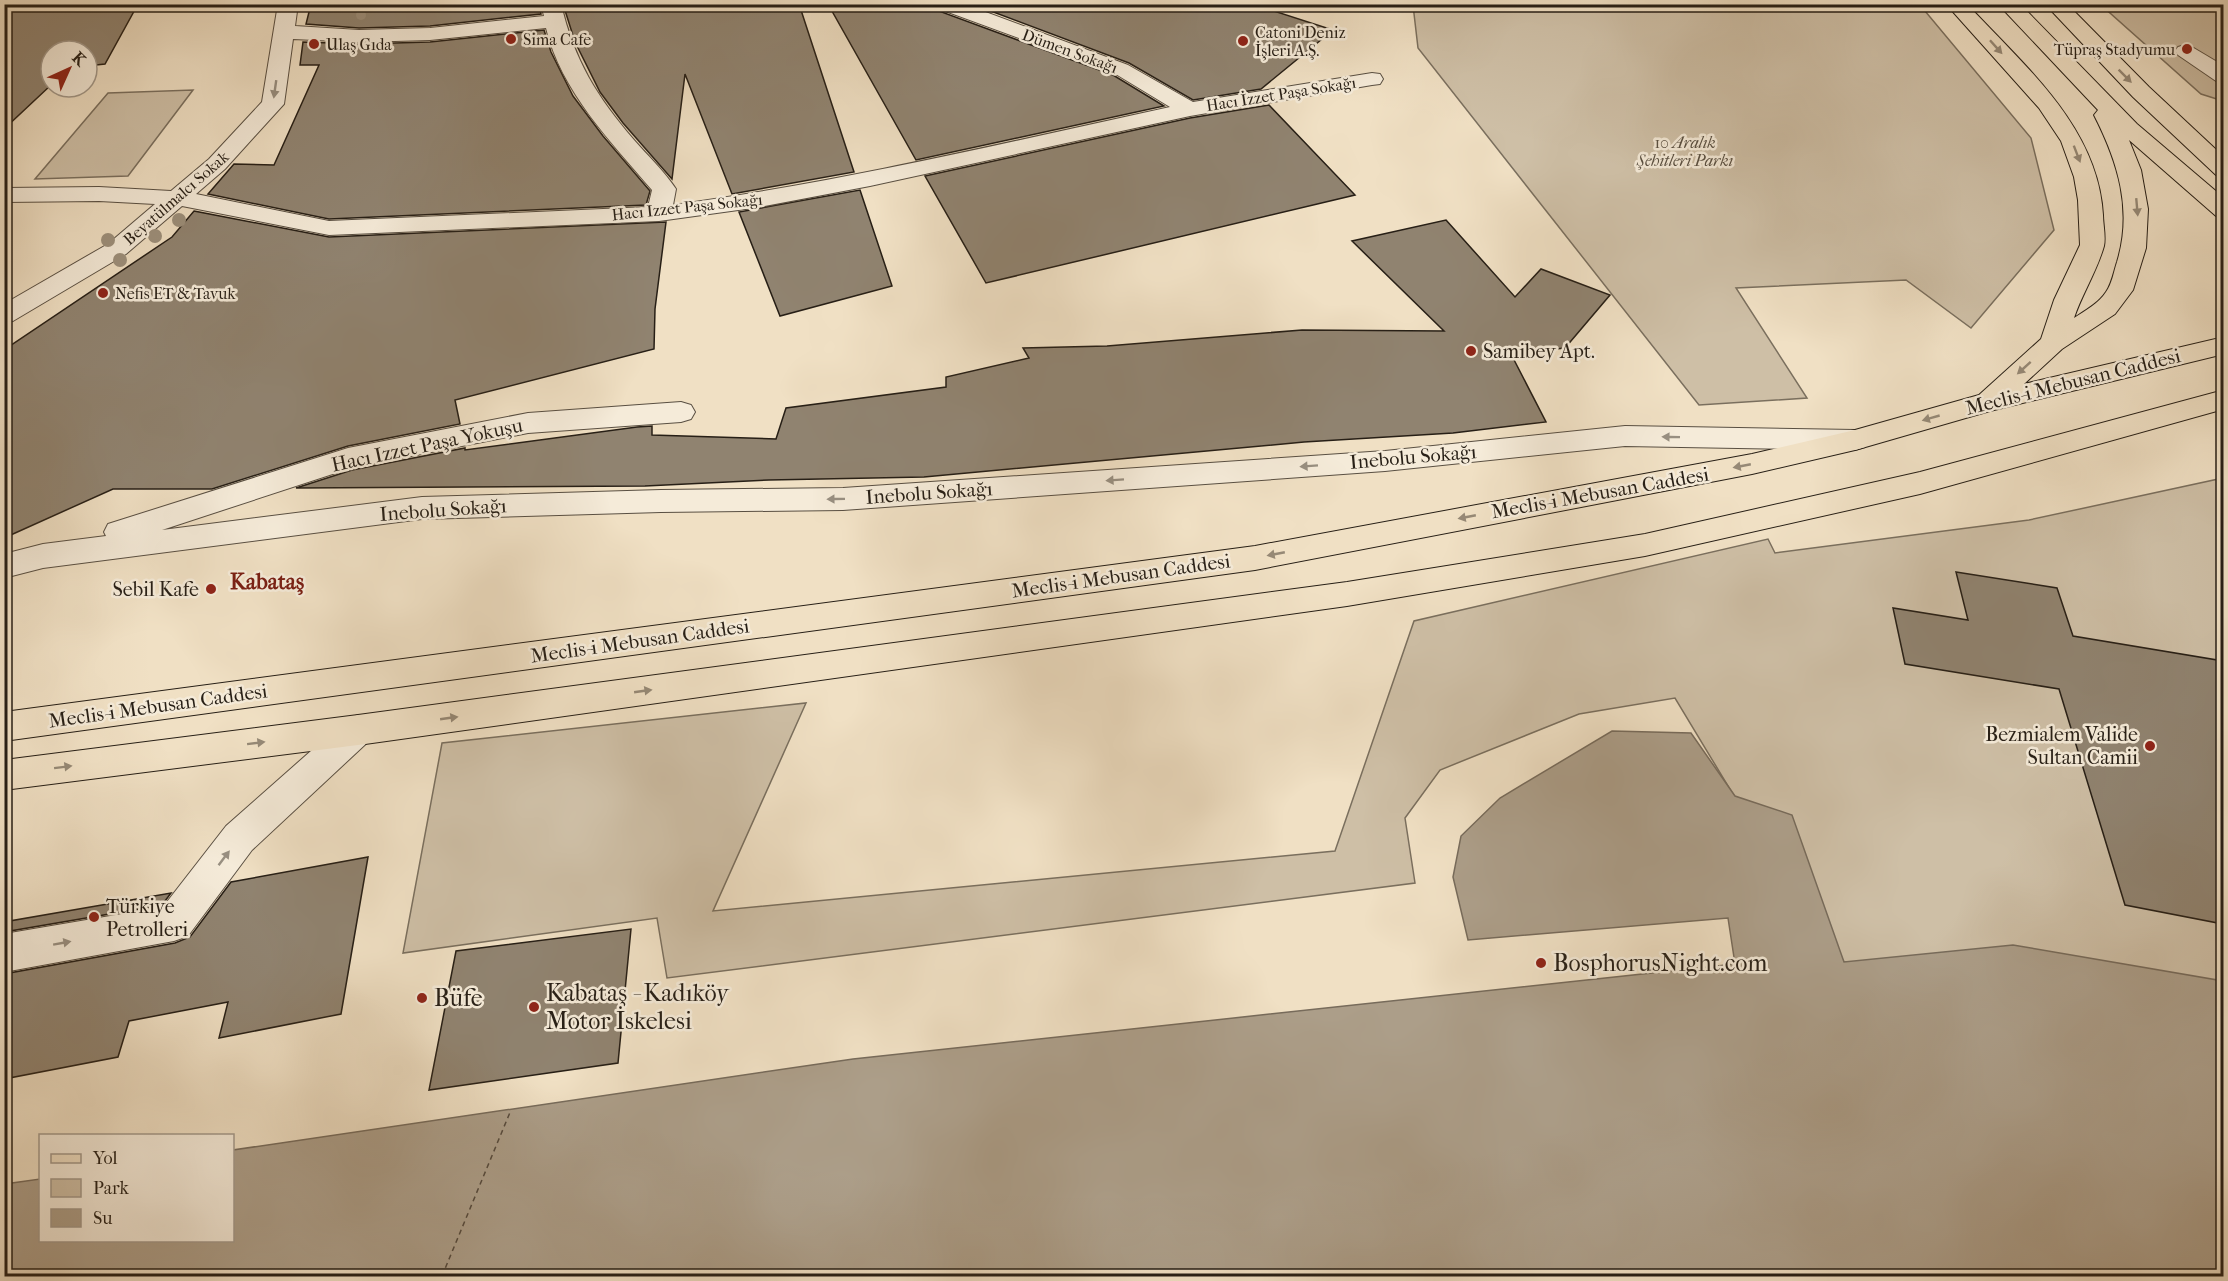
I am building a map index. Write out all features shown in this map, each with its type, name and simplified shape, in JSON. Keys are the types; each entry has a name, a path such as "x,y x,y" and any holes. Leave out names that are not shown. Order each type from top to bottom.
{"main road":[{"path":"1956,4 2047,104 2072,141 2086,177 2090,200 2092,245 2067,300 2053,343"},
{"path":"2008,4 2129,129 2223,211"},
{"path":"2055,4 2141,92 2223,170"},
{"path":"1987,402 2053,343 2107,307 2119,293 2134,253 2138,224 2136,192 2114,130 2095,95"},
{"name":"Meclis-i Mebusan Caddesi","path":"4,727 1255,558 1740,467 1855,440 1987,402 2223,345"},
{"path":"4,775 358,730 1347,594 1645,545 1920,483 2223,399"}],"street":[{"name":"Beyatülmalcı Sokak","path":"4,315 117,249 217,164 273,104 288,4"},
{"name":"Dümen Sokağı","path":"944,4 1121,69 1190,110"},
{"path":"284,32 359,36 430,34 552,13 558,41 583,91 664,189 659,214"},
{"path":"2185,51 2223,76"},
{"name":"Hacı İzzet Paşa Sokağı","path":"1190,110 1372,79"},
{"name":"Hacı Izzet Paşa Sokağı","path":"4,195 99,194 178,198 329,228 659,214 760,200 848,183 1190,110"},
{"name":"Hacı Izzet Paşa Yokuşu","path":"43,556 348,458 528,423 681,412"},
{"name":"Inebolu Sokağı","path":"4,566 43,556 422,508 661,501 843,500 1385,461 1625,436 1855,440"},
{"path":"4,953 174,923 239,838 358,730"}],"green space":[{"name":"10 Aralık Şehitleri Parkı","path":"1413,5 1920,5 2031,138 2054,230 1971,328 1906,280 1736,288 1807,398 1699,405 1418,48"},
{"name":"Tüpraş Stadyumu","path":"2101,5 2223,5 2223,101 2201,94"},
{"path":"193,90 128,176 35,179 108,93"},
{"path":"2223,478 2223,1003 1844,962 1734,796 1675,698 1579,714 1440,770 1405,818 1415,883 667,978 657,918 403,953 442,743 806,703 713,911 1335,851 1414,621 1768,539 1775,553 2029,520"}],"water":[{"path":"1612,731 1691,733 1735,796 1792,815 1844,962 2013,945 2223,981 2223,1276 5,1276 5,1184 39,1179 39,1242 234,1242 234,1150 853,1059 1735,964 1728,918 1468,940 1453,877 1461,836 1500,798"}],"building":[{"path":"4,4 138,4 105,64 99,65 99,39 39,39 39,96 4,129"},
{"path":"311,4 539,4 541,14 430,26 359,28 306,24"},
{"path":"563,4 799,4 854,172 732,194 685,74 672,179 623,123 600,92 575,42"},
{"path":"828,4 932,4 936,10 1113,75 1164,106 916,160"},
{"path":"972,4 1252,4 1333,30 1261,89 1193,100 1129,63"},
{"path":"544,30 551,52 573,96 603,136 650,191 646,205 329,219 208,194 234,164 274,165 319,65 300,65 303,42 359,44 430,42"},
{"path":"1269,105 1355,195 986,283 925,176 1190,118"},
{"path":"860,190 892,286 780,316 739,212"},
{"path":"194,211 329,237 666,222 655,309 654,349 455,400 460,424 348,446 212,489 113,489 4,538 4,350 172,237"},
{"path":"1446,220 1515,297 1541,269 1610,295 1565,348 1511,354 1546,422 1453,433 1304,442 924,477 769,480 645,486 296,488 352,470 465,448 465,450 637,427 652,426 652,435 776,439 786,408 946,387 946,377 1029,358 1023,348 1107,346 1302,330 1444,331 1352,241"},
{"name":"Bezmialem Valide Sultan Camii","path":"1956,572 2057,588 2073,636 2223,661 2223,924 2125,905 2059,689 1905,664 1893,608 1968,620"},
{"path":"368,857 341,1014 219,1038 228,1002 129,1021 118,1057 4,1079 4,974 175,943 190,937 231,882"},
{"path":"171,893 162,905 4,932 4,922"},
{"name":"Kabataş - Kadıköy Motor İskelesi","path":"631,929 618,1063 429,1090 456,951"}],"ferry route":[{"path":"442,1276 511,1110"}],"place":[{"name":"Sima Cafe","path":"511,39"},
{"name":"Catoni Deniz İşleri A.Ş.","path":"1243,41"},
{"name":"Ulaş Gıda","path":"314,44"},
{"name":"Tüpraş Stadyumu","path":"2187,49"},
{"name":"Nefis ET & Tavuk","path":"103,293"},
{"name":"Samibey Apt.","path":"1471,351"},
{"name":"Sebil Kafe","path":"211,589"},
{"name":"Bezmialem Valide Sultan Camii","path":"2150,746"},
{"name":"Türkiye Petrolleri","path":"94,917"},
{"name":"BosphorusNight.com","path":"1541,963"},
{"name":"Büfe","path":"422,998"},
{"name":"Kabataş - Kadıköy Motor İskelesi","path":"534,1007"}],"district":[{"name":"Kabataş","path":"267,582"}]}
